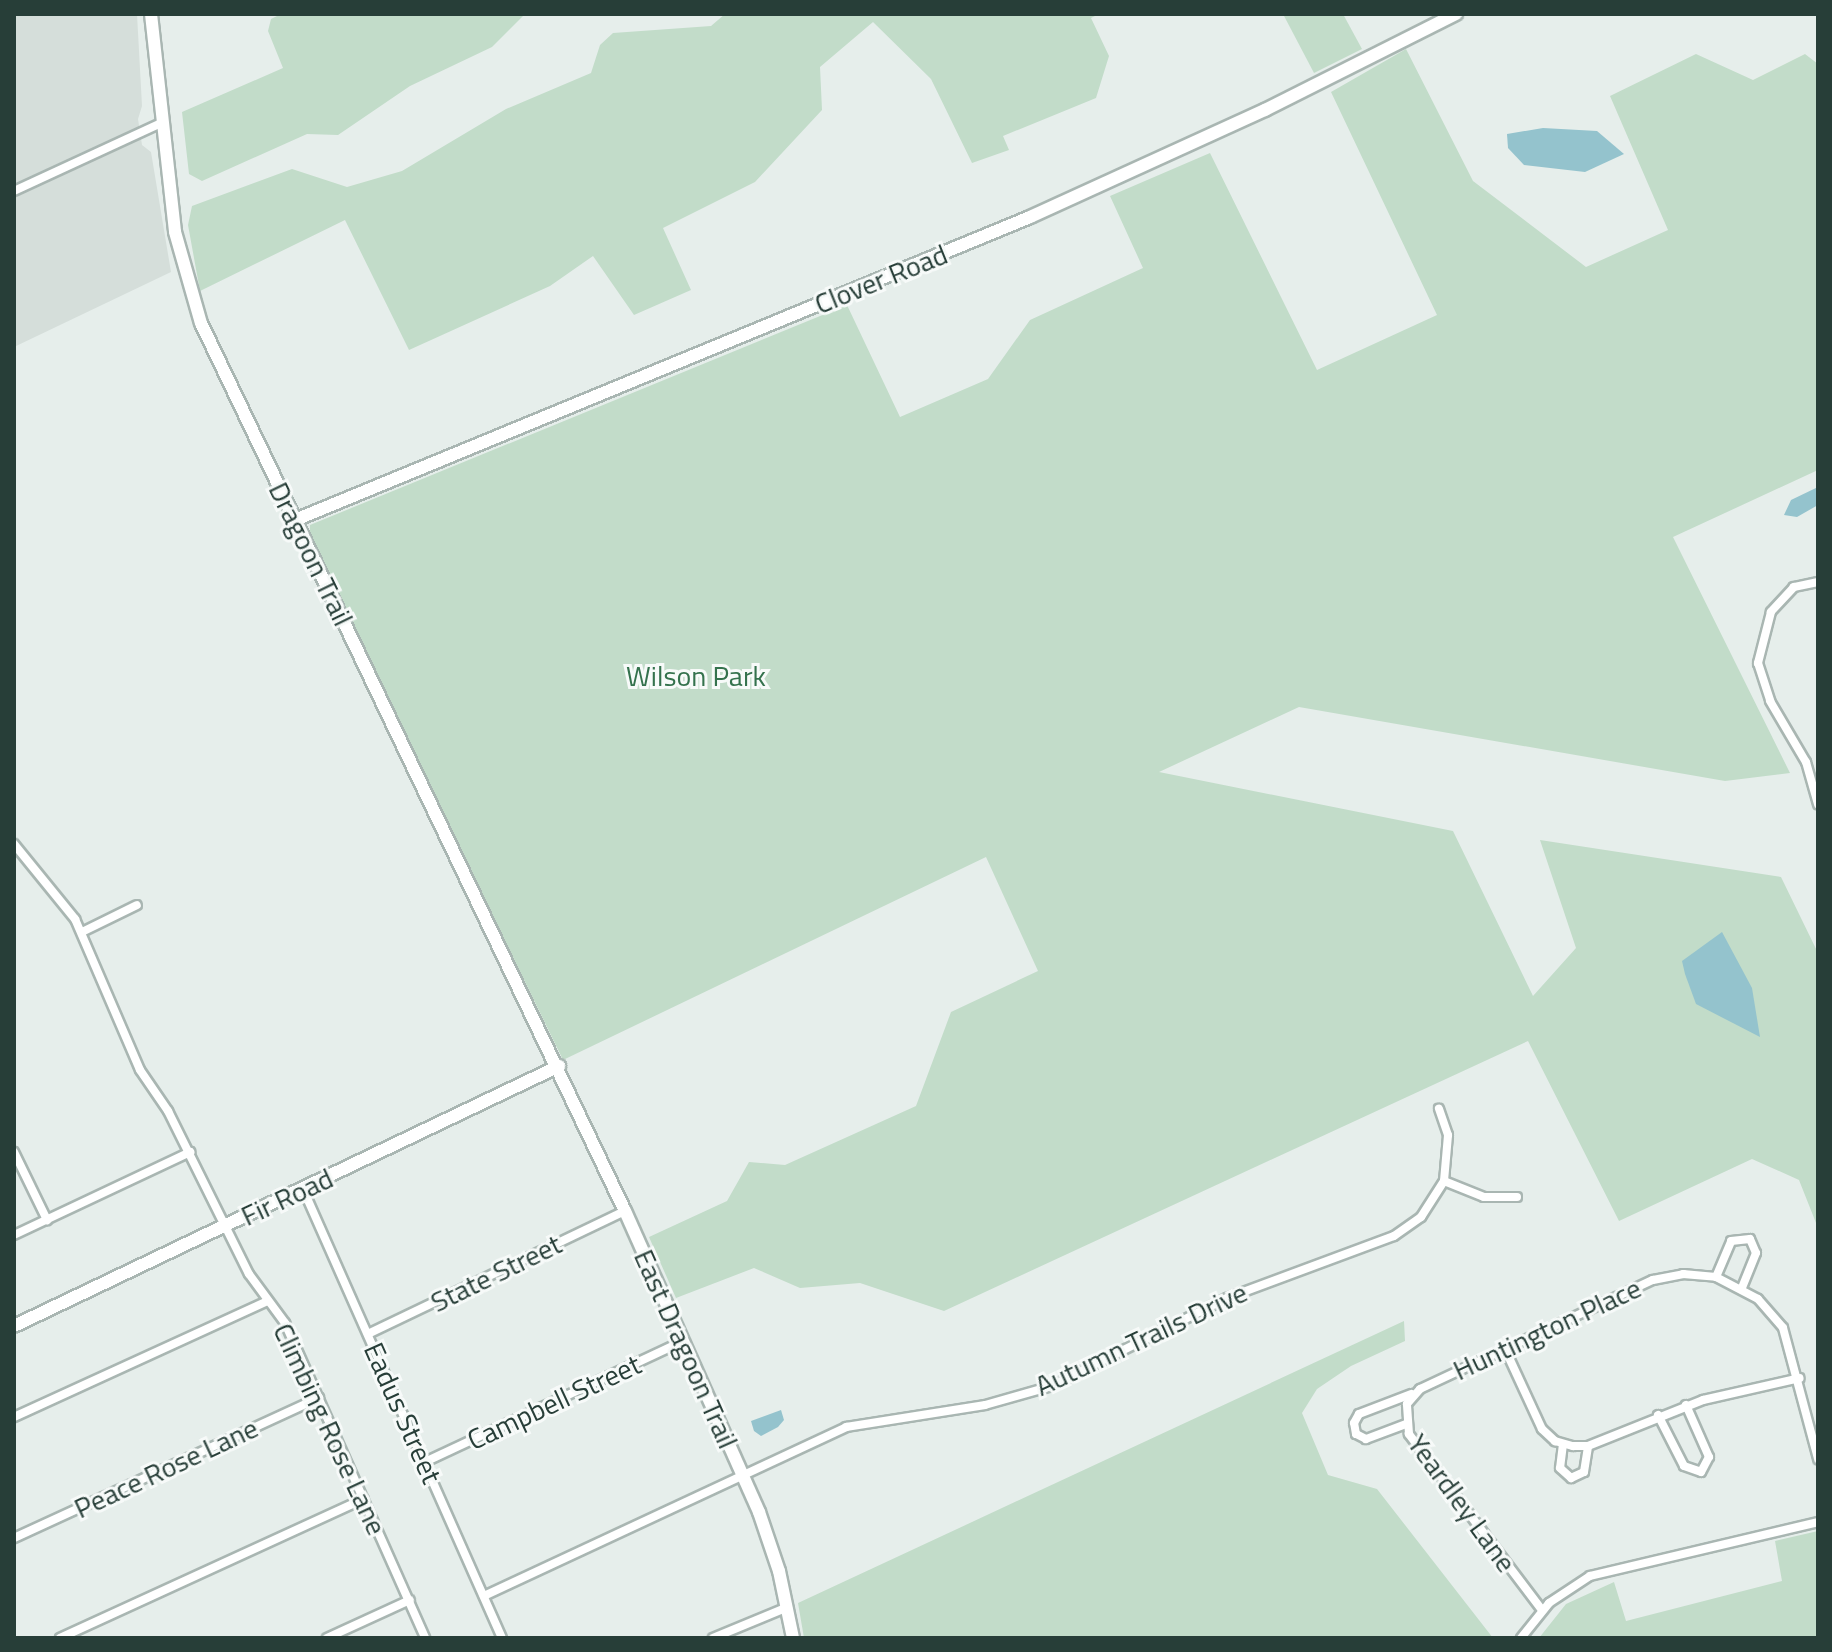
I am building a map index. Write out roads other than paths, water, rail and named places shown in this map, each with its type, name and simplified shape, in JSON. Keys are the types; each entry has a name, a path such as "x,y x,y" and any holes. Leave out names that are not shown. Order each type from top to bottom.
{"street":[{"name":"Dragoon Trail","path":"151,14 175,232 190,292 295,520 559,1066"},
{"name":"Clover Road","path":"295,520 1057,205 1456,14"},
{"path":"14,191 161,123"},
{"path":"1818,582 1794,587 1771,612 1758,663 1770,701 1806,762 1818,804"},
{"name":"Climbing Rose Lane","path":"14,844 82,932 124,1040 190,1152 267,1301 285,1323 425,1638"},
{"path":"14,860 23,853"},
{"path":"82,932 137,905"},
{"name":"Fir Road","path":"14,1326 559,1066"},
{"name":"East Dragoon Trail","path":"559,1066 743,1475 770,1542 793,1638"},
{"name":"Autumn Trails Drive","path":"484,1596 846,1427 985,1405 1075,1377 1227,1298 1394,1236 1421,1217 1444,1181 1448,1135 1439,1109"},
{"path":"14,1152 47,1220"},
{"path":"14,1235 190,1152"},
{"path":"1444,1181 1484,1197 1517,1197"},
{"name":"Eadus Street","path":"303,1189 502,1638"},
{"name":"State Street","path":"368,1334 625,1211"},
{"path":"1716,1277 1729,1244 1744,1236 1753,1242 1756,1253 1745,1290 1783,1328 1800,1378 1818,1459"},
{"name":"Huntington Place","path":"1412,1393 1653,1280 1683,1274 1716,1277 1745,1290"},
{"path":"14,1417 267,1301"},
{"name":"Campbell Street","path":"425,1462 683,1341"},
{"path":"1505,1349 1542,1429 1563,1444 1588,1446 1686,1405 1800,1378"},
{"path":"1406,1424 1412,1393"},
{"name":"Yeardley Lane","path":"1412,1393 1359,1414 1354,1423 1356,1434 1366,1439 1406,1424 1416,1445 1542,1610"},
{"name":"Peace Rose Lane","path":"14,1538 319,1398"},
{"path":"1658,1415 1684,1466 1701,1472 1709,1457 1686,1405"},
{"path":"1563,1444 1560,1468 1571,1478 1584,1472 1588,1446"},
{"path":"60,1638 364,1499"},
{"path":"1521,1638 1542,1610 1569,1588 1602,1571 1818,1522"},
{"path":"327,1638 410,1600"},
{"path":"713,1638 788,1607"}],"water":[{"path":"1543,128 1597,131 1624,154 1585,172 1524,165 1508,148 1507,134"},
{"path":"1818,487 1818,505 1797,517 1784,515 1791,500"},
{"path":"1722,932 1752,988 1760,1037 1696,1004 1685,974 1682,961"},
{"path":"781,1410 784,1420 778,1427 761,1436 754,1431 751,1421"}],"park label":[{"name":"Wilson Park","path":"696,676"}]}
